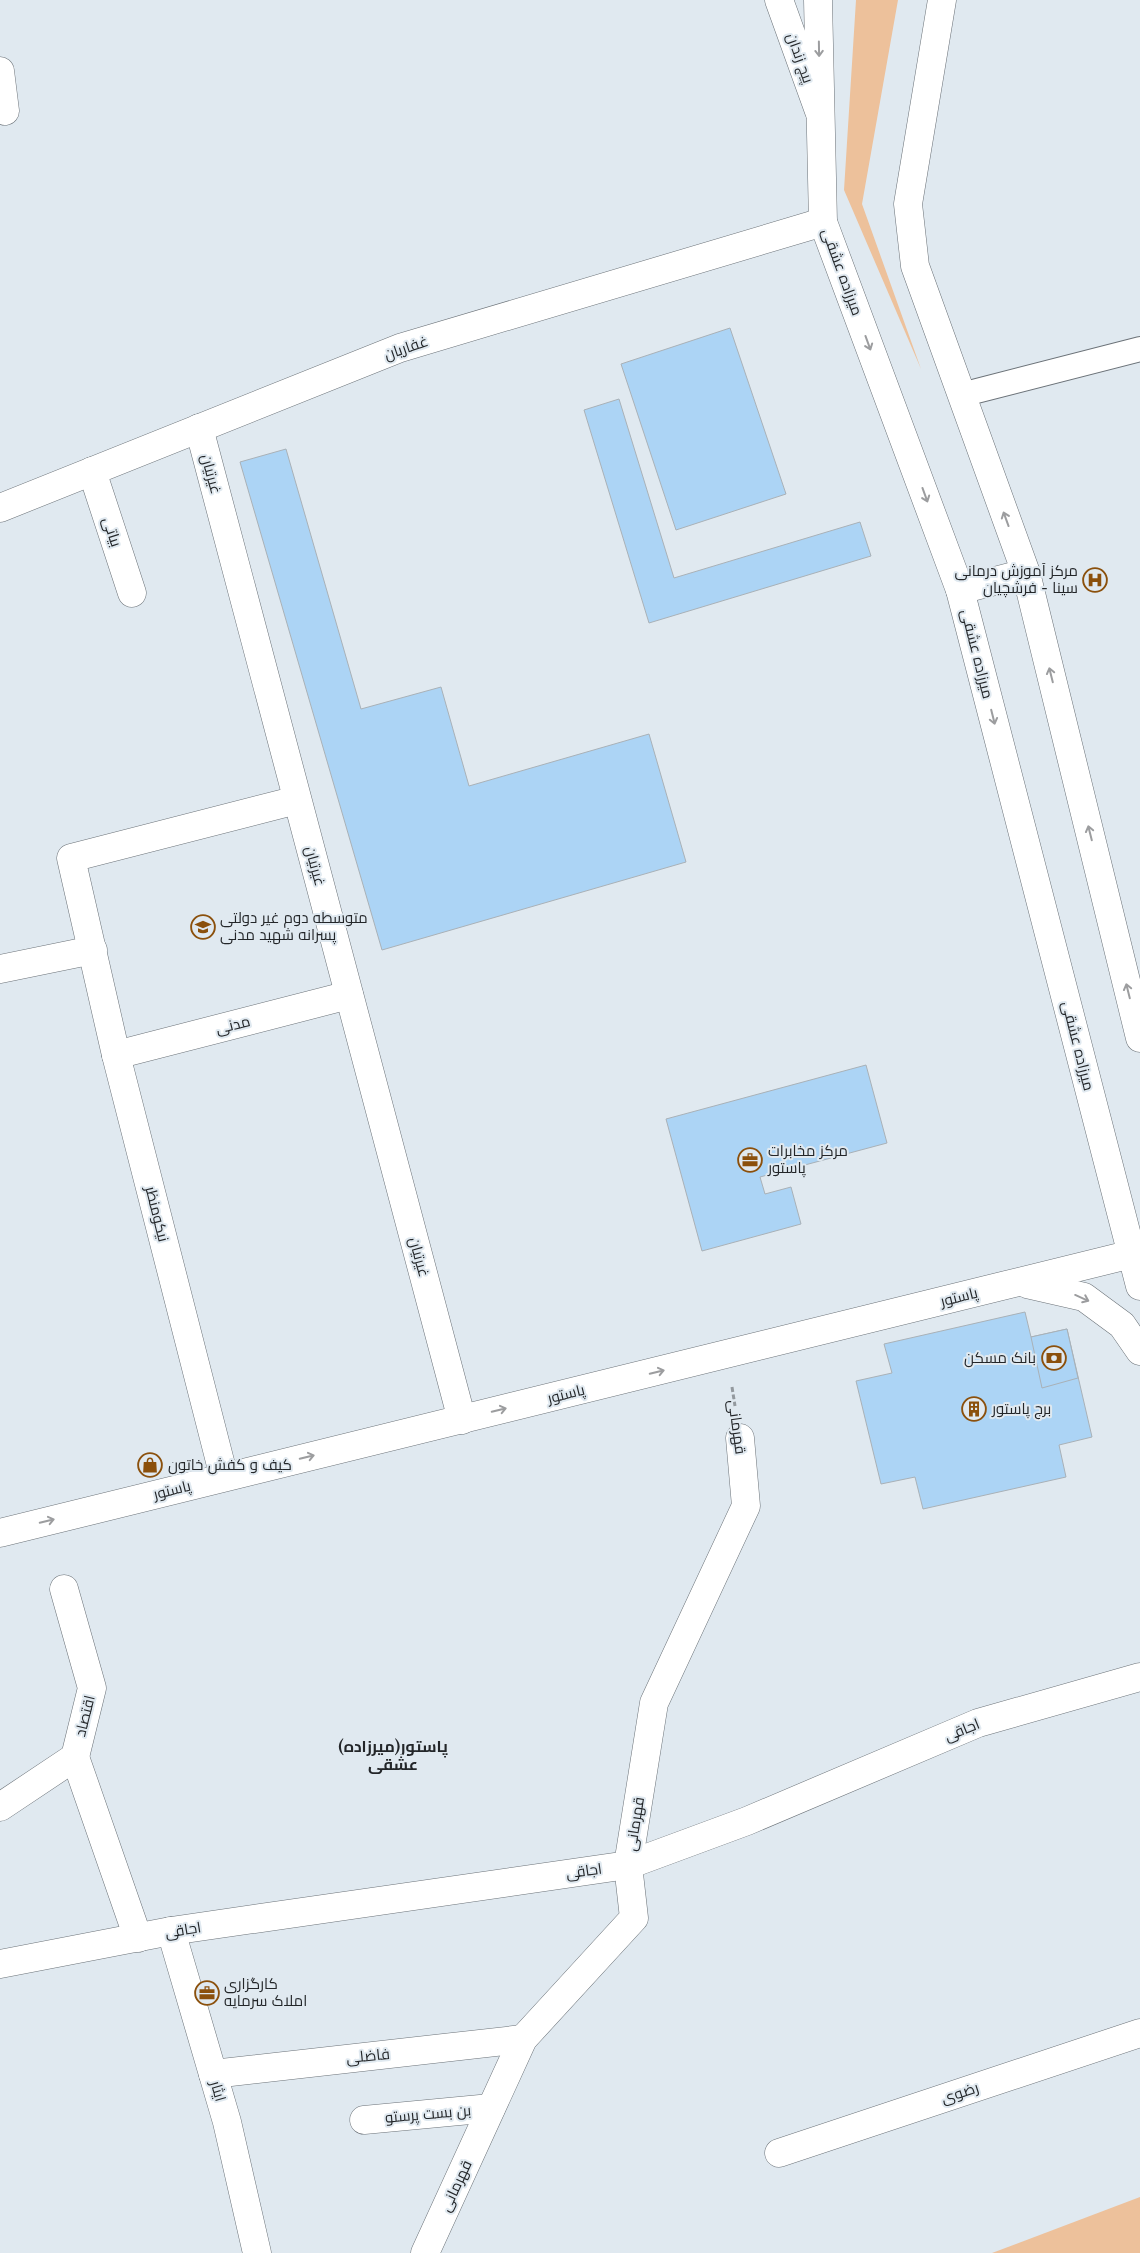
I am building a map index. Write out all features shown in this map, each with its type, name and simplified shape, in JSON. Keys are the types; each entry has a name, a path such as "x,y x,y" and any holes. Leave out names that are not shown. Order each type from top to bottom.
{"street":[{"name":"پیچ زندان","path":"779,0 821,117"},
{"name":"میرزاده عشقی","path":"818,0 823,222 960,590 1136,1253 1140,1286"},
{"path":"942,0 908,204 915,266 1026,573 1140,1038"},
{"path":"0,71 5,111"},
{"name":"غفاریان","path":"0,508 400,348 823,222"},
{"name":"غیرتیان","path":"199,428 462,1420"},
{"name":"بیاتی","path":"92,471 132,594"},
{"path":"960,590 1026,573"},
{"name":"نیکومنظر","path":"224,1477 116,1054 71,858 297,800"},
{"path":"0,969 93,950"},
{"name":"مدنی","path":"116,1054 349,995"},
{"name":"پاستور","path":"0,1533 1136,1253"},
{"path":"1018,1283 1046,1287 1084,1297 1122,1325 1140,1351"},
{"name":"قهرمانی","path":"425,2253 523,2039 634,1918 628,1865 654,1703 746,1506 740,1438"},
{"name":"اقتصاد","path":"0,1807 75,1756 92,1688 64,1589"},
{"name":"اجاقی","path":"0,1964 171,1931 628,1865 747,1821 978,1723 1140,1677"},
{"path":"75,1756 138,1938"},
{"name":"ایثار","path":"171,1931 213,2074 257,2253"},
{"name":"رضوی","path":"779,2153 1140,2033"},
{"name":"فاضلی","path":"213,2074 523,2039"},
{"name":"بن بست پرستو","path":"364,2120 492,2108"}],"lane":[{"path":"961,395 1140,349"}],"path":[{"name":"قهرمانی","path":"726,1354 740,1438"}],"shaded area":[{"path":"856,0 898,0 862,204 921,369 844,190"},
{"path":"1140,2197 1140,2253 992,2253"}],"building":[{"path":"730,328 786,494 676,530 621,364"},
{"path":"619,399 674,578 860,522 871,556 649,623 584,410"},
{"path":"286,449 361,709 441,687 469,786 649,734 686,862 382,950 240,462"},
{"name":"مرکز مخابرات پاستور","path":"866,1065 887,1143 760,1177 765,1194 791,1187 801,1224 702,1251 666,1119"},
{"name":"برج پاستور","path":"1025,1312 1031,1337 1067,1329 1092,1437 1059,1445 1066,1477 923,1509 915,1477 881,1484 856,1381 892,1373 884,1344"},
{"name":"بانک مسکن","path":"1067,1329 1078,1378 1042,1388 1031,1337"}],"place":[{"name":"مرکز آموزش درمانی سینا - فرشچیان","path":"1095,580"},
{"name":"متوسطه دوم غیر دولتی پسرانه شهید مدنی","path":"203,927"},
{"name":"مرکز مخابرات پاستور","path":"750,1160"},
{"name":"بانک مسکن","path":"1054,1358"},
{"name":"برج پاستور","path":"974,1409"},
{"name":"کیف و کفش خاتون","path":"150,1465"},
{"name":"کارگزاری املاک سرمایه","path":"207,1993"}],"district":[{"name":"(پاستور(میرزاده عشقی","path":"393,1755"}]}
